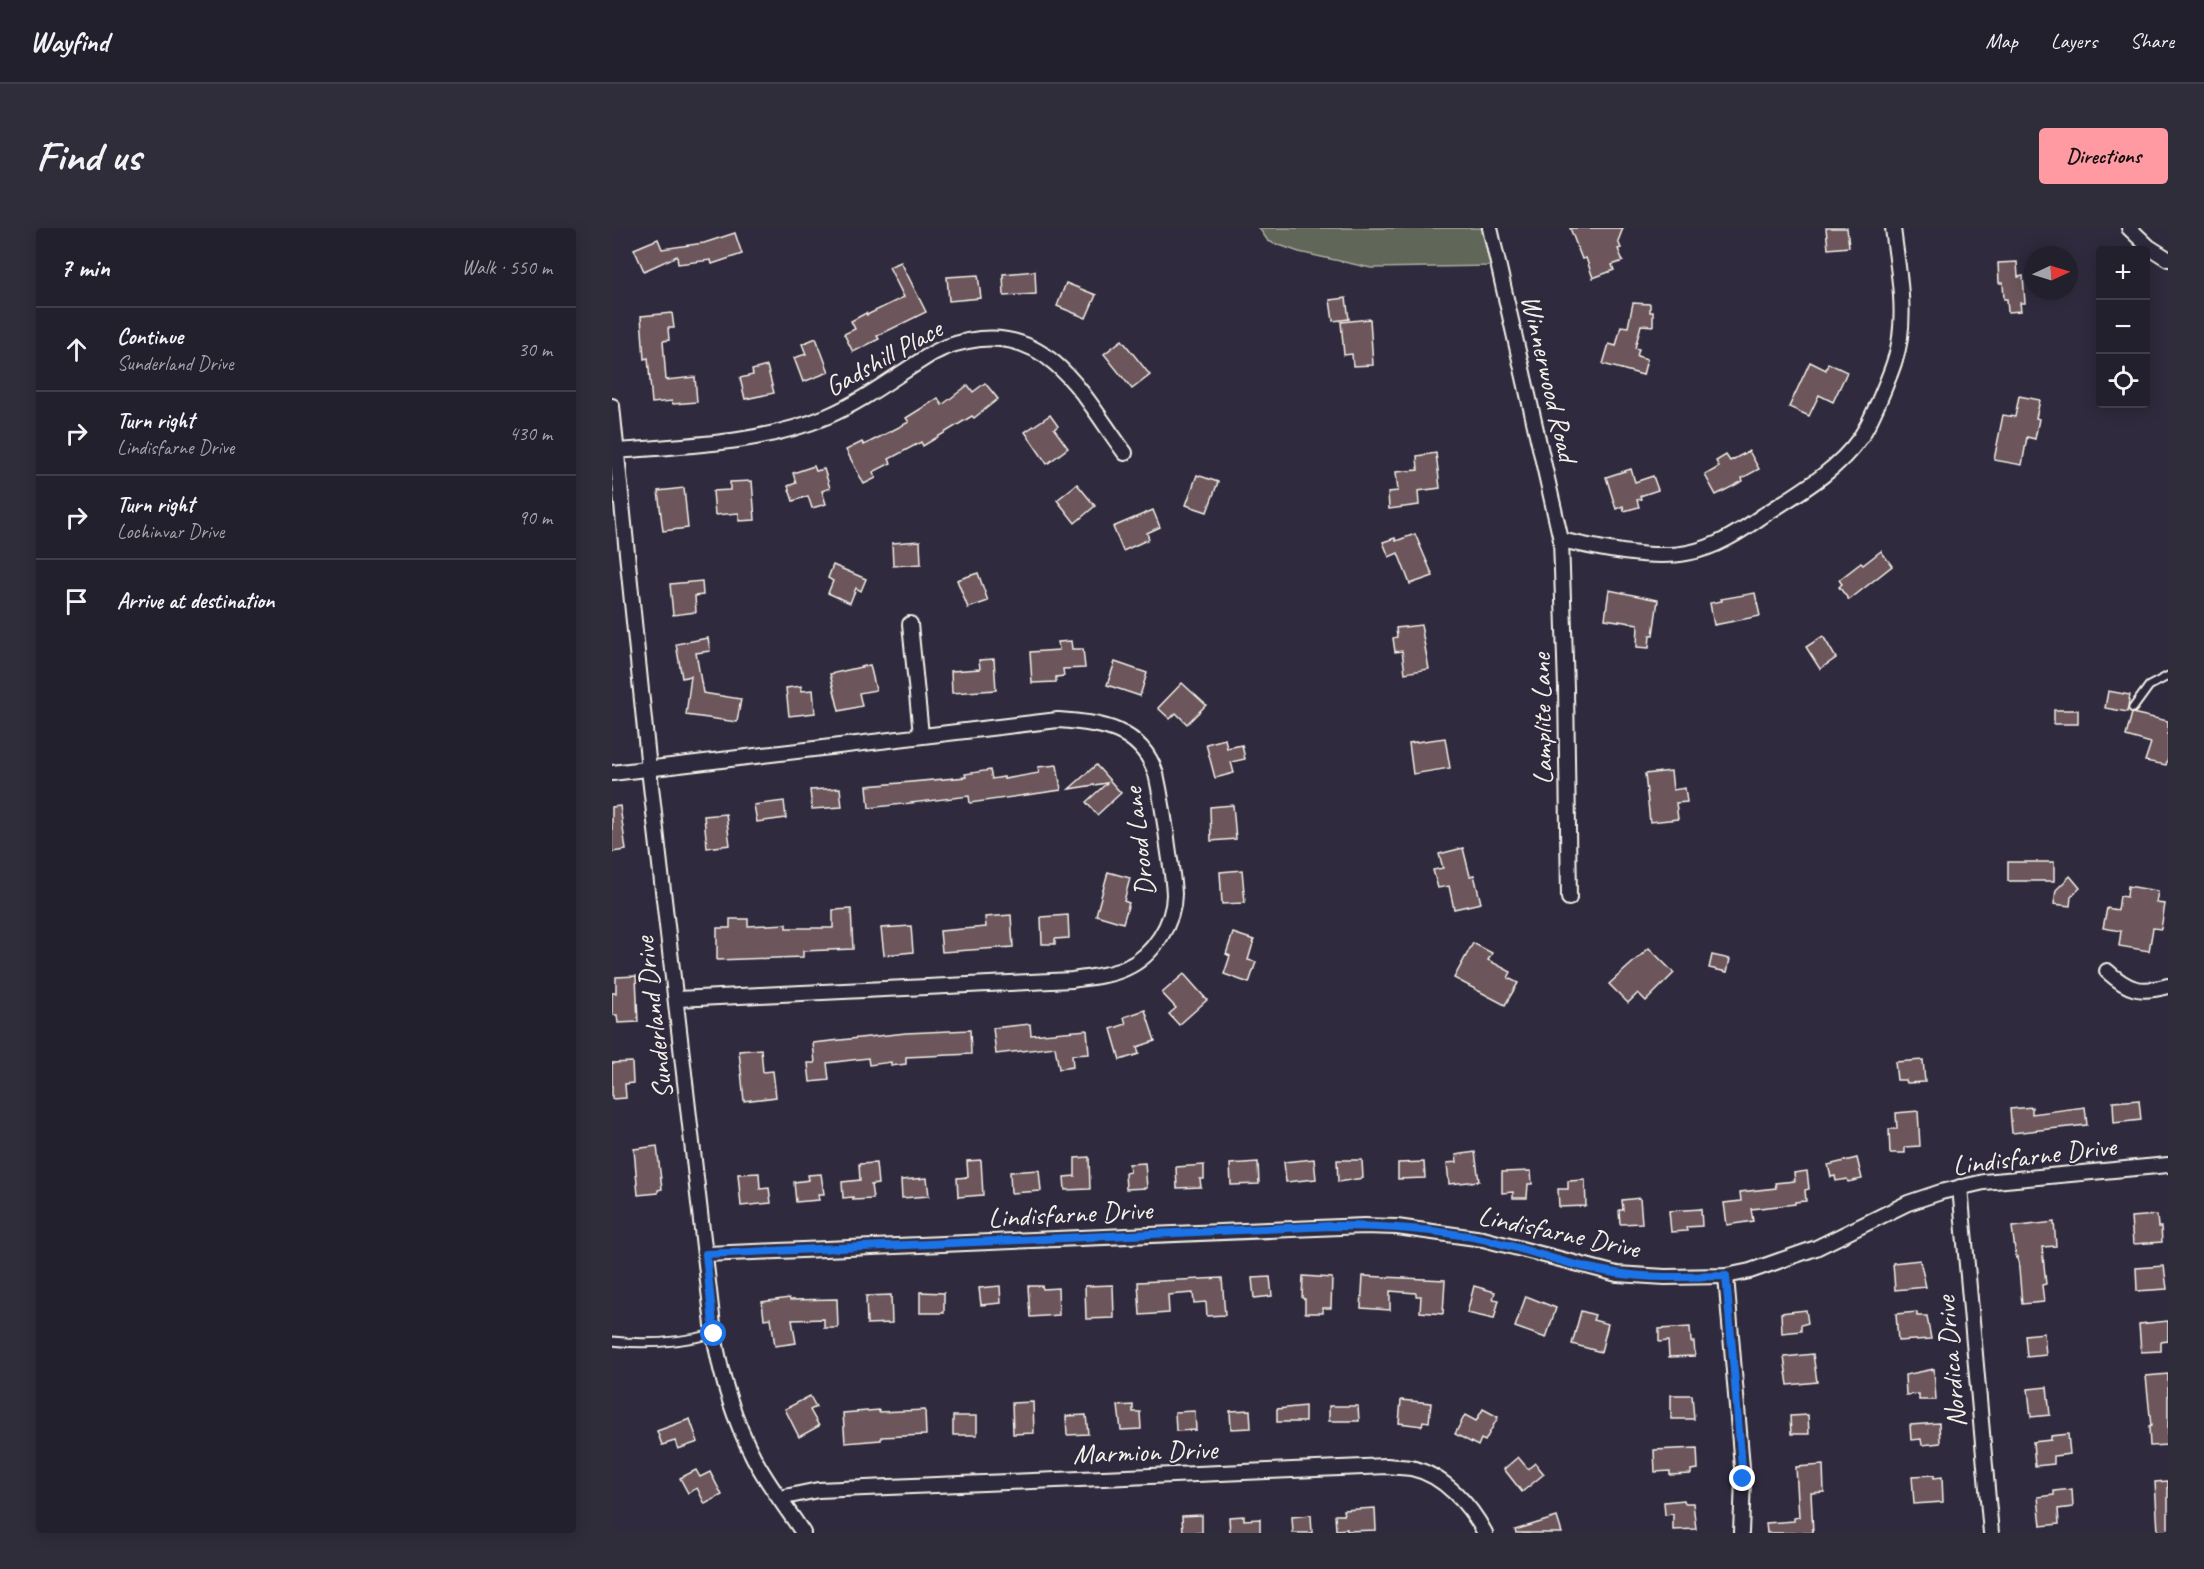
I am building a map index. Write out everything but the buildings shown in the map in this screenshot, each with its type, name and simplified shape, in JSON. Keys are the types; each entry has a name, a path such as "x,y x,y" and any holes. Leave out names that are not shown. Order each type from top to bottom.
{"street":[{"name":"Winnerwood Road","path":"1490,228 1561,540"},
{"path":"1561,540 1620,551 1668,555 1687,554 1731,537 1810,485 1845,456 1860,438 1872,416 1894,363 1900,339 1901,297 1893,228"},
{"path":"2129,228 2149,247 2168,259"},
{"name":"Gadshill Place","path":"618,451 750,438 800,425 827,417 935,352 968,340 1000,338 1027,344 1048,356 1079,390 1125,453"},
{"name":"Sunderland Drive","path":"612,406 649,769 714,1334 723,1379 743,1435 754,1458 803,1533"},
{"name":"Lamplite Lane","path":"1561,540 1569,898"},
{"path":"910,624 921,735"},
{"name":"Drood Lane","path":"612,773 1058,720 1108,726 1134,740 1151,759 1156,774 1174,894 1169,920 1155,944 1128,968 1072,980 677,999"},
{"path":"2107,971 2119,982 2136,990 2155,990 2168,986"},
{"name":"Lindisfarne Drive","path":"706,1254 1364,1226 1397,1227 1483,1239 1617,1274 1665,1277 1726,1276 1750,1271 1816,1248 1908,1203 1960,1187 1984,1182 2168,1165"},
{"name":"Nordica Drive","path":"1960,1187 1991,1533"},
{"path":"1726,1276 1743,1479 1741,1533"},
{"name":"Marmion Drive","path":"780,1498 818,1490 1387,1467 1410,1468 1424,1472 1442,1482 1467,1506 1485,1533"}],"lane":[{"path":"2133,708 2149,686 2168,676"},
{"path":"612,1341 660,1342 693,1339 714,1334"}],"green space":[{"path":"1259,228 1483,228 1491,266 1371,268 1299,252 1268,241"}],"route":[{"path":"714,1334 706,1254 1332,1226 1397,1227 1444,1233 1483,1239 1617,1274 1665,1277 1726,1276 1743,1479"}]}
